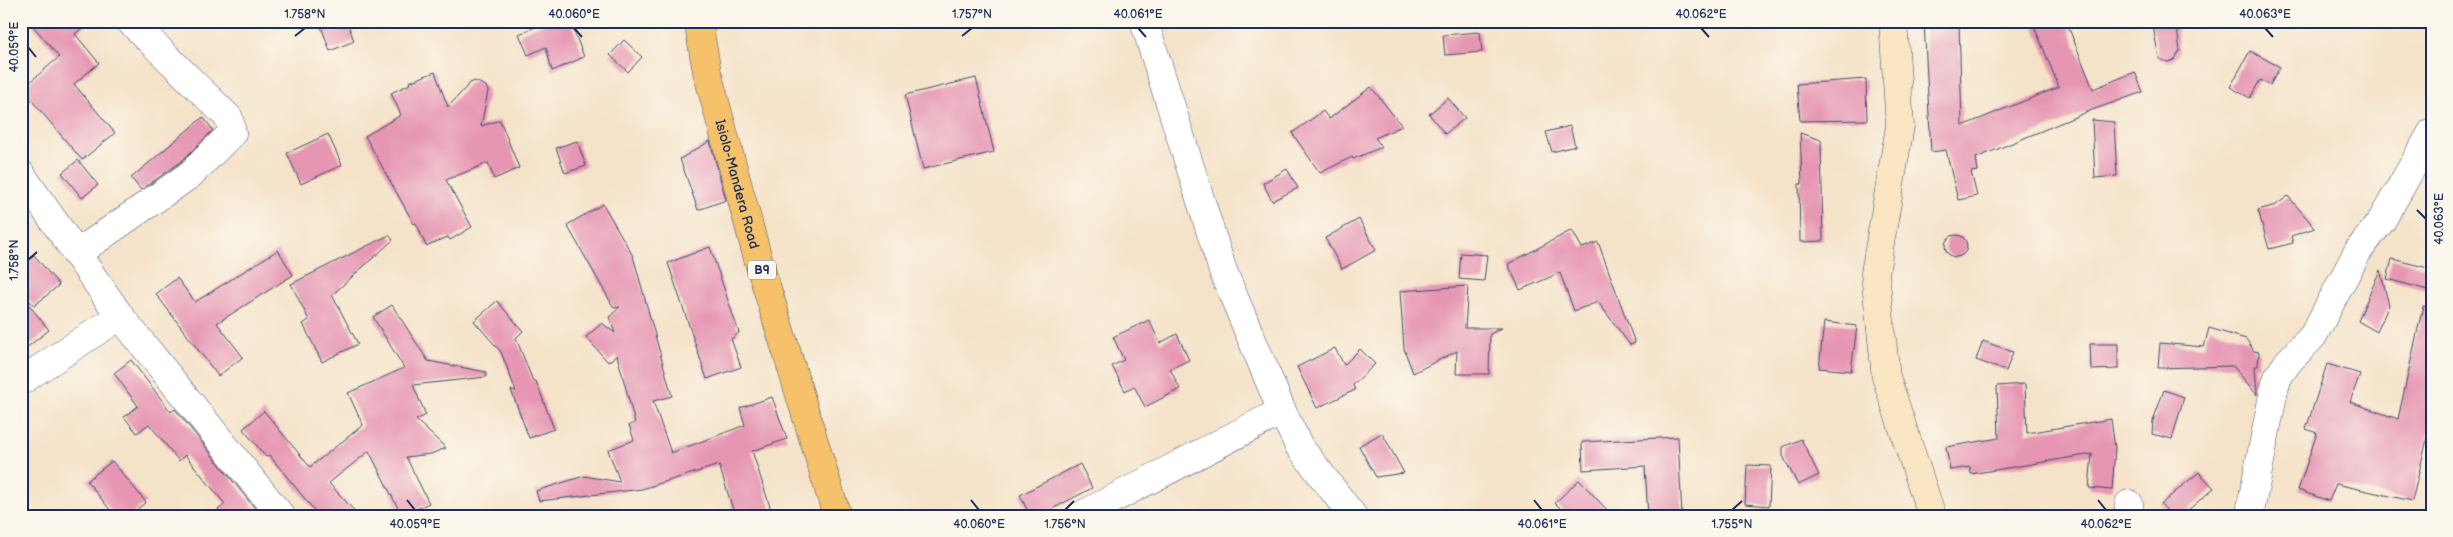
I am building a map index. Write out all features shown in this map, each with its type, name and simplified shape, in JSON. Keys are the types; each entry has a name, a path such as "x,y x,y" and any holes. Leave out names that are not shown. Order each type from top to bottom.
{"highway":[{"name":"Isiolo-Mandera Road","path":"698,21 707,72 758,260 837,516"}],"street":[{"path":"76,254 192,174 232,133 229,118 130,21"},
{"path":"1144,21 1224,271 1282,412 1299,446 1353,516"},
{"path":"1893,21 1900,126 1875,273 1886,377 1932,516"},
{"path":"2251,507 2278,377 2288,362 2313,336 2358,251 2382,220 2432,132"},
{"path":"21,174 120,316 281,516"},
{"path":"21,380 120,316"},
{"path":"1080,516 1282,412"}],"path":[{"path":"1548,21 1666,26 1774,21"}],"building":[{"path":"29,21 91,21 75,34 99,63 74,84 115,133 82,160 22,89 59,57"},
{"path":"319,21 347,21 354,41 330,51"},
{"path":"549,21 570,21 584,57 552,71 546,47 528,55 519,34"},
{"path":"1924,21 1959,21 1962,126 2059,87 2032,21 2066,21 2093,89 2135,72 2143,92 2092,110 1976,158 1978,171 1971,172 1977,196 1958,200 1946,150 1931,152"},
{"path":"2152,21 2176,21 2180,51 2174,60 2168,62 2159,59"},
{"path":"1480,32 1482,52 1445,55 1443,35"},
{"path":"624,40 642,57 628,72 610,55"},
{"path":"2250,51 2280,67 2270,85 2260,80 2250,98 2230,87"},
{"path":"435,72 448,107 470,83 475,81 486,86 488,91 481,126 500,120 519,168 494,179 488,163 446,180 472,227 450,240 448,237 426,246 416,223 414,224 365,136 401,115 391,93 410,84 409,82"},
{"path":"976,78 994,152 923,169 905,95"},
{"path":"1866,79 1867,120 1800,121 1797,84"},
{"path":"1371,87 1402,126 1375,138 1382,147 1353,159 1352,157 1320,173 1292,133 1323,111 1329,119"},
{"path":"1448,98 1465,118 1445,134 1429,114"},
{"path":"203,117 213,130 181,162 141,190 131,178"},
{"path":"2092,120 2114,122 2117,176 2095,178"},
{"path":"1570,126 1575,146 1552,152 1546,132"},
{"path":"1800,133 1821,140 1823,241 1800,242 1799,184 1802,184"},
{"path":"328,134 342,165 301,184 287,153"},
{"path":"577,141 586,166 565,173 556,148"},
{"path":"710,141 726,200 698,210 680,159"},
{"path":"78,160 98,185 82,198 62,173"},
{"path":"1287,169 1298,188 1272,201 1263,183"},
{"path":"2288,196 2315,228 2291,236 2293,243 2269,249 2258,210 2276,205"},
{"path":"603,204 633,256 672,396 653,401 671,453 745,425 740,408 772,397 787,439 752,451 773,516 735,516 719,465 642,489 539,501 536,491 584,476 620,482 608,450 634,440 629,425 635,423 617,355 608,362 586,337 602,323 615,333 609,317 620,307 614,308 567,225"},
{"path":"1359,219 1376,250 1342,269 1325,238"},
{"path":"1572,230 1582,248 1598,242 1635,343 1630,345 1598,302 1574,311 1560,273 1520,290 1508,264"},
{"path":"389,235 393,240 332,295 358,344 322,362 303,324 309,320 291,284"},
{"path":"1952,235 1960,235 1967,242 1967,250 1960,257 1952,257 1945,250 1945,242"},
{"path":"710,247 739,333 731,339 741,367 707,379 668,263"},
{"path":"278,250 293,275 217,323 243,357 218,376 156,294 177,278 195,302"},
{"path":"1461,253 1487,255 1484,281 1459,279"},
{"path":"34,255 59,285 34,306 21,290 21,265"},
{"path":"2392,259 2432,269 2432,291 2387,279"},
{"path":"2380,270 2389,305 2377,332 2358,321"},
{"path":"1468,286 1465,328 1502,328 1490,334 1489,374 1456,374 1457,351 1413,373 1404,349 1400,291"},
{"path":"21,295 49,330 21,352"},
{"path":"497,301 523,331 516,338 533,381 536,381 554,429 529,438 511,390 516,391 501,352 474,321"},
{"path":"392,305 428,361 486,372 486,377 413,385 426,415 416,420 446,448 431,454 406,457 429,503 402,516 369,451 329,483 359,516 319,516 269,455 266,457 243,429 264,411 310,467 363,425 348,393 404,368 373,317"},
{"path":"2423,306 2432,307 2432,432 2429,431 2412,501 2336,484 2329,501 2298,490 2317,433 2306,429 2327,364 2360,374 2350,402 2398,419"},
{"path":"1149,320 1160,343 1177,334 1189,360 1170,369 1180,389 1145,407 1134,386 1125,391 1112,366 1124,360 1113,337"},
{"path":"1824,322 1857,326 1851,371 1819,368"},
{"path":"2209,328 2246,339 2254,351 2259,352 2258,366 2255,366 2257,395 2233,366 2158,368 2160,343 2204,347"},
{"path":"1983,341 2013,352 2006,371 1976,360"},
{"path":"2090,344 2118,344 2118,369 2091,370"},
{"path":"1335,348 1344,365 1360,349 1375,364 1353,385 1355,390 1317,408 1297,367"},
{"path":"131,360 171,412 175,409 261,516 211,516 225,504 185,455 179,461 149,424 137,433 124,417 138,406 114,373"},
{"path":"2025,384 2027,433 2111,419 2115,448 2112,490 2089,488 2092,454 1971,474 1970,467 1950,470 1946,447 1999,438 1997,386"},
{"path":"2164,390 2184,397 2172,439 2152,434 2153,421"},
{"path":"1382,433 1404,473 1376,477 1359,446"},
{"path":"1678,437 1682,516 1648,516 1645,466 1583,470 1582,442"},
{"path":"1801,439 1819,475 1798,485 1783,456 1783,447"},
{"path":"112,461 146,502 129,516 115,516 87,481"},
{"path":"1080,464 1092,488 1039,516 1030,516 1020,495"},
{"path":"1747,465 1771,466 1769,506 1745,504"},
{"path":"2199,472 2214,488 2181,516 2172,516 2161,504"},
{"path":"1579,480 1613,516 1568,516 1555,503"}]}
